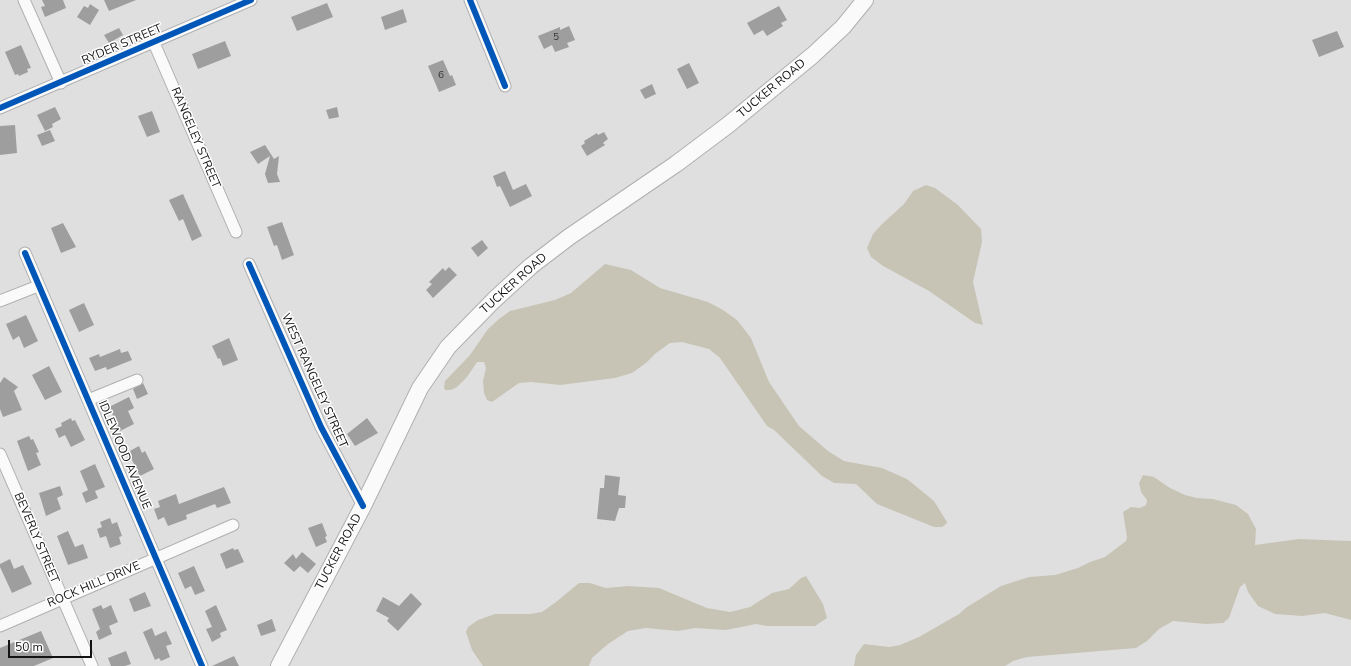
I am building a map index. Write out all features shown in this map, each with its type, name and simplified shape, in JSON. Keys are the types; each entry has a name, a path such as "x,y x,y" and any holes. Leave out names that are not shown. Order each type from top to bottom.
{"main road":[{"name":"TUCKER ROAD","path":"279,666 363,506 429,373 448,347 494,300 531,266 557,246 670,169 728,125 818,50 843,27 866,0"}],"street":[{"path":"24,0 61,83"},
{"name":"RYDER STREET","path":"0,108 251,0"},
{"path":"470,0 505,86"},
{"name":"RANGELEY STREET","path":"154,43 236,232"},
{"name":"IDLEWOOD AVENUE","path":"25,253 202,666"},
{"name":"WEST RANGELEY STREET","path":"249,264 321,427 363,506"},
{"path":"0,301 38,286"},
{"path":"88,400 137,380"},
{"name":"BEVERLY STREET","path":"0,454 92,666"},
{"name":"ROCK HILL DRIVE","path":"0,626 233,526"}],"shaded area":[{"path":"926,185 935,188 958,205 981,229 982,242 973,282 983,325 975,323 929,291 883,266 871,257 867,248 873,234 881,225 904,204 913,191"},
{"path":"605,264 631,270 660,288 708,302 737,320 751,338 769,382 799,426 828,451 844,461 882,468 907,479 934,501 947,522 946,524 942,527 934,527 877,504 856,484 834,483 822,476 774,430 767,426 720,358 709,349 682,342 670,343 632,373 615,378 560,385 531,382 519,383 492,402 487,400 484,393 483,381 486,368 484,362 477,362 467,377 457,387 451,390 445,390 445,381 470,355 488,329 499,319 510,311 555,300 571,293"},
{"path":"1143,475 1154,477 1170,488 1185,495 1197,498 1213,499 1236,505 1248,514 1256,529 1255,545 1299,539 1351,541 1351,620 1325,613 1302,616 1275,614 1258,606 1248,592 1245,583 1240,587 1229,618 1223,623 1206,624 1173,621 1159,629 1147,641 1136,648 1027,657 1013,661 1005,666 854,666 856,655 864,644 889,647 900,645 919,637 959,614 967,607 1001,586 1029,577 1055,575 1078,568 1105,557 1126,541 1127,537 1123,512 1131,507 1140,508 1146,505 1147,500 1141,492 1139,483"},
{"path":"806,576 823,604 827,618 815,626 767,626 756,624 726,630 695,628 678,631 646,628 628,631 608,644 592,658 589,666 483,666 472,650 466,632 468,627 478,620 495,614 530,614 542,612 579,583 590,583 606,588 628,586 659,588 707,608 730,612 750,607 772,593 789,589 801,578"}],"building":[{"path":"42,0 63,0 66,8 45,17 41,7 45,6"},
{"path":"104,0 136,0 109,11"},
{"path":"327,3 333,17 297,31 291,17"},
{"path":"90,4 99,10 90,25 77,17 84,6 88,8"},
{"path":"779,6 787,20 781,23 783,26 767,36 763,30 754,35 747,23"},
{"path":"403,9 407,22 385,30 381,17"},
{"path":"569,26 575,40 567,43 569,47 555,52 552,45 544,49 538,36 560,27 560,30"},
{"path":"119,28 123,35 109,43 104,35"},
{"path":"1337,31 1344,47 1319,57 1312,40"},
{"path":"225,41 231,56 198,69 192,54"},
{"path":"21,45 31,68 27,69 28,72 19,76 18,74 15,75 5,52"},
{"path":"443,60 456,85 439,92 428,66"},
{"path":"689,63 699,83 687,89 677,69"},
{"path":"652,84 656,94 645,99 640,90"},
{"path":"55,107 61,119 52,124 53,127 45,131 37,115"},
{"path":"337,107 339,117 329,119 326,110"},
{"path":"152,111 160,132 147,137 138,116"},
{"path":"15,125 17,153 0,155 0,126"},
{"path":"50,130 55,141 42,146 37,135"},
{"path":"604,132 608,139 603,143 605,145 587,156 581,146 585,143 584,141 597,133 598,135"},
{"path":"265,145 274,159 279,156 277,174 280,182 268,183 265,174 270,156 258,164 250,152"},
{"path":"505,171 513,190 526,184 532,196 510,207 500,186 497,187 493,176"},
{"path":"183,194 202,236 192,241 183,219 179,221 169,200"},
{"path":"282,222 294,255 282,260 277,245 274,246 267,227"},
{"path":"63,223 76,247 61,253 51,228"},
{"path":"482,240 488,248 478,257 471,248"},
{"path":"449,267 457,275 433,298 426,290 432,284 429,282 443,268 445,271"},
{"path":"84,303 94,325 79,332 69,310"},
{"path":"26,315 38,341 24,348 19,336 13,340 6,324"},
{"path":"229,338 238,360 223,366 220,358 218,359 212,346"},
{"path":"120,349 121,353 128,351 132,360 107,370 106,367 95,371 89,358 99,354 100,357"},
{"path":"49,366 62,392 45,400 32,375"},
{"path":"4,377 18,387 14,391 22,410 3,417 0,409 0,383"},
{"path":"143,383 148,394 137,399 133,389"},
{"path":"129,397 134,408 128,411 134,424 120,431 109,407"},
{"path":"71,418 72,421 75,420 85,440 71,447 65,435 59,438 55,429 62,426 61,423"},
{"path":"367,418 378,433 355,446 347,434"},
{"path":"29,436 31,440 33,439 39,452 36,453 41,465 28,471 17,441"},
{"path":"139,446 142,453 145,451 154,469 140,476 128,452"},
{"path":"95,464 105,487 95,491 98,498 86,503 82,493 88,490 80,471"},
{"path":"605,475 620,477 618,495 626,496 625,508 619,508 615,521 597,519 600,488 604,488"},
{"path":"60,486 63,495 57,498 61,509 46,516 39,493"},
{"path":"224,487 231,503 217,508 215,504 186,515 187,519 168,526 164,517 158,520 154,509 160,507 158,501 176,494 179,504"},
{"path":"110,518 112,524 117,522 122,536 119,537 121,544 110,548 106,536 100,538 97,529 102,527 100,522"},
{"path":"322,523 327,536 325,537 327,542 316,547 308,528"},
{"path":"68,531 75,547 83,544 88,558 68,565 57,536"},
{"path":"233,548 234,550 238,549 244,562 226,569 220,554"},
{"path":"302,552 316,564 308,573 300,566 294,572 284,563 293,554 296,559"},
{"path":"10,559 14,569 23,565 32,584 12,593 0,567 0,564"},
{"path":"194,566 205,591 195,595 191,586 185,589 178,573"},
{"path":"145,592 151,606 134,612 129,599"},
{"path":"411,593 422,604 398,631 387,621 389,618 376,611 383,597 399,606"},
{"path":"101,605 103,609 111,605 118,622 109,626 112,634 99,640 96,632 100,629 92,609"},
{"path":"216,605 227,630 220,633 221,637 212,642 206,629 212,627 205,611"},
{"path":"272,619 276,631 261,636 257,625"},
{"path":"152,628 155,636 166,631 172,644 166,646 170,657 161,661 159,658 155,660 143,632"},
{"path":"41,631 53,658 34,666 0,666 0,648"},
{"path":"126,651 131,664 125,666 111,666 108,658"},
{"path":"234,656 239,666 212,666"}],"cycle path":[{"path":"0,108 251,0"},
{"path":"470,0 505,86"},
{"path":"25,253 202,666"},
{"path":"249,264 321,427 363,506"}]}
